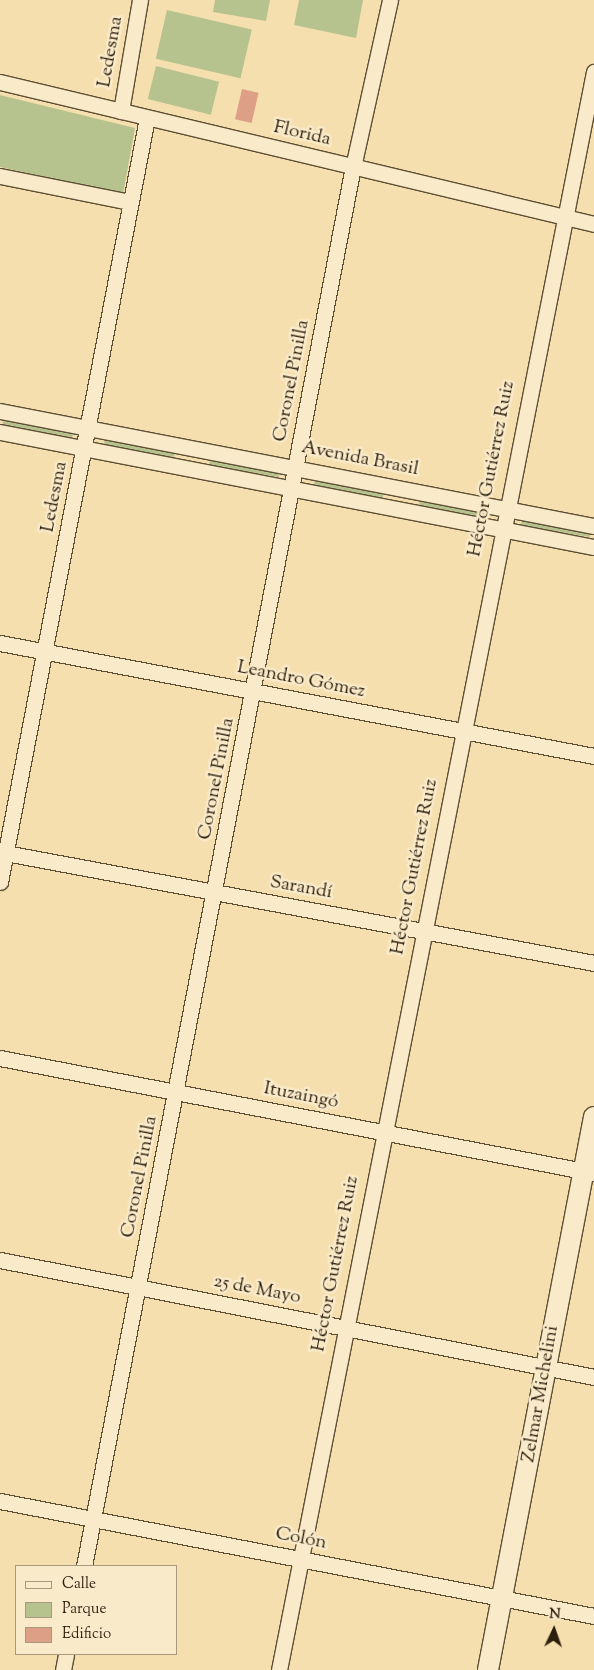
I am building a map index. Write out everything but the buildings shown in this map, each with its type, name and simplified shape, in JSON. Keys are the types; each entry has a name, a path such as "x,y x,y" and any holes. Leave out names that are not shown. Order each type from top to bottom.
{"street":[{"name":"Ledesma","path":"121,111 140,0"},
{"name":"Coronel Pinilla","path":"84,1565 216,893 353,167 390,0"},
{"name":"Héctor Gutiérrez Ruiz","path":"279,1670 344,1328 562,216 594,72"},
{"name":"Florida","path":"0,82 594,224"},
{"name":"Ledesma","path":"0,882 3,853 46,651 147,118"},
{"path":"0,176 130,202"},
{"name":"Avenida Brasil","path":"0,411 594,526"},
{"path":"0,432 594,547"},
{"name":"Leandro Gómez","path":"0,643 594,756"},
{"name":"Sarandí","path":"3,853 594,963"},
{"name":"Ituzaingó","path":"0,1058 589,1172"},
{"name":"Zelmar Michelini","path":"488,1670 504,1599 546,1366 589,1172 594,1118"},
{"name":"25 de Mayo","path":"0,1260 546,1366 594,1377"},
{"name":"Colón","path":"0,1501 594,1616"},
{"path":"63,1670 66,1655"}],"green space":[{"path":"215,0 270,0 266,21 213,12"},
{"path":"299,0 363,0 356,38 294,25"},
{"path":"167,10 252,30 241,78 156,59"},
{"path":"156,66 219,82 211,115 148,99"},
{"path":"0,95 135,128 123,194 0,167"},
{"path":"4,419 71,431 73,436 69,439 2,426"},
{"path":"105,438 173,451 175,455 171,459 104,446"},
{"path":"210,458 278,471 279,477 209,466"},
{"path":"315,479 383,492 383,498 314,486"},
{"path":"420,499 487,512 488,518 419,506"},
{"path":"522,518 589,531 590,537 521,526"}]}
